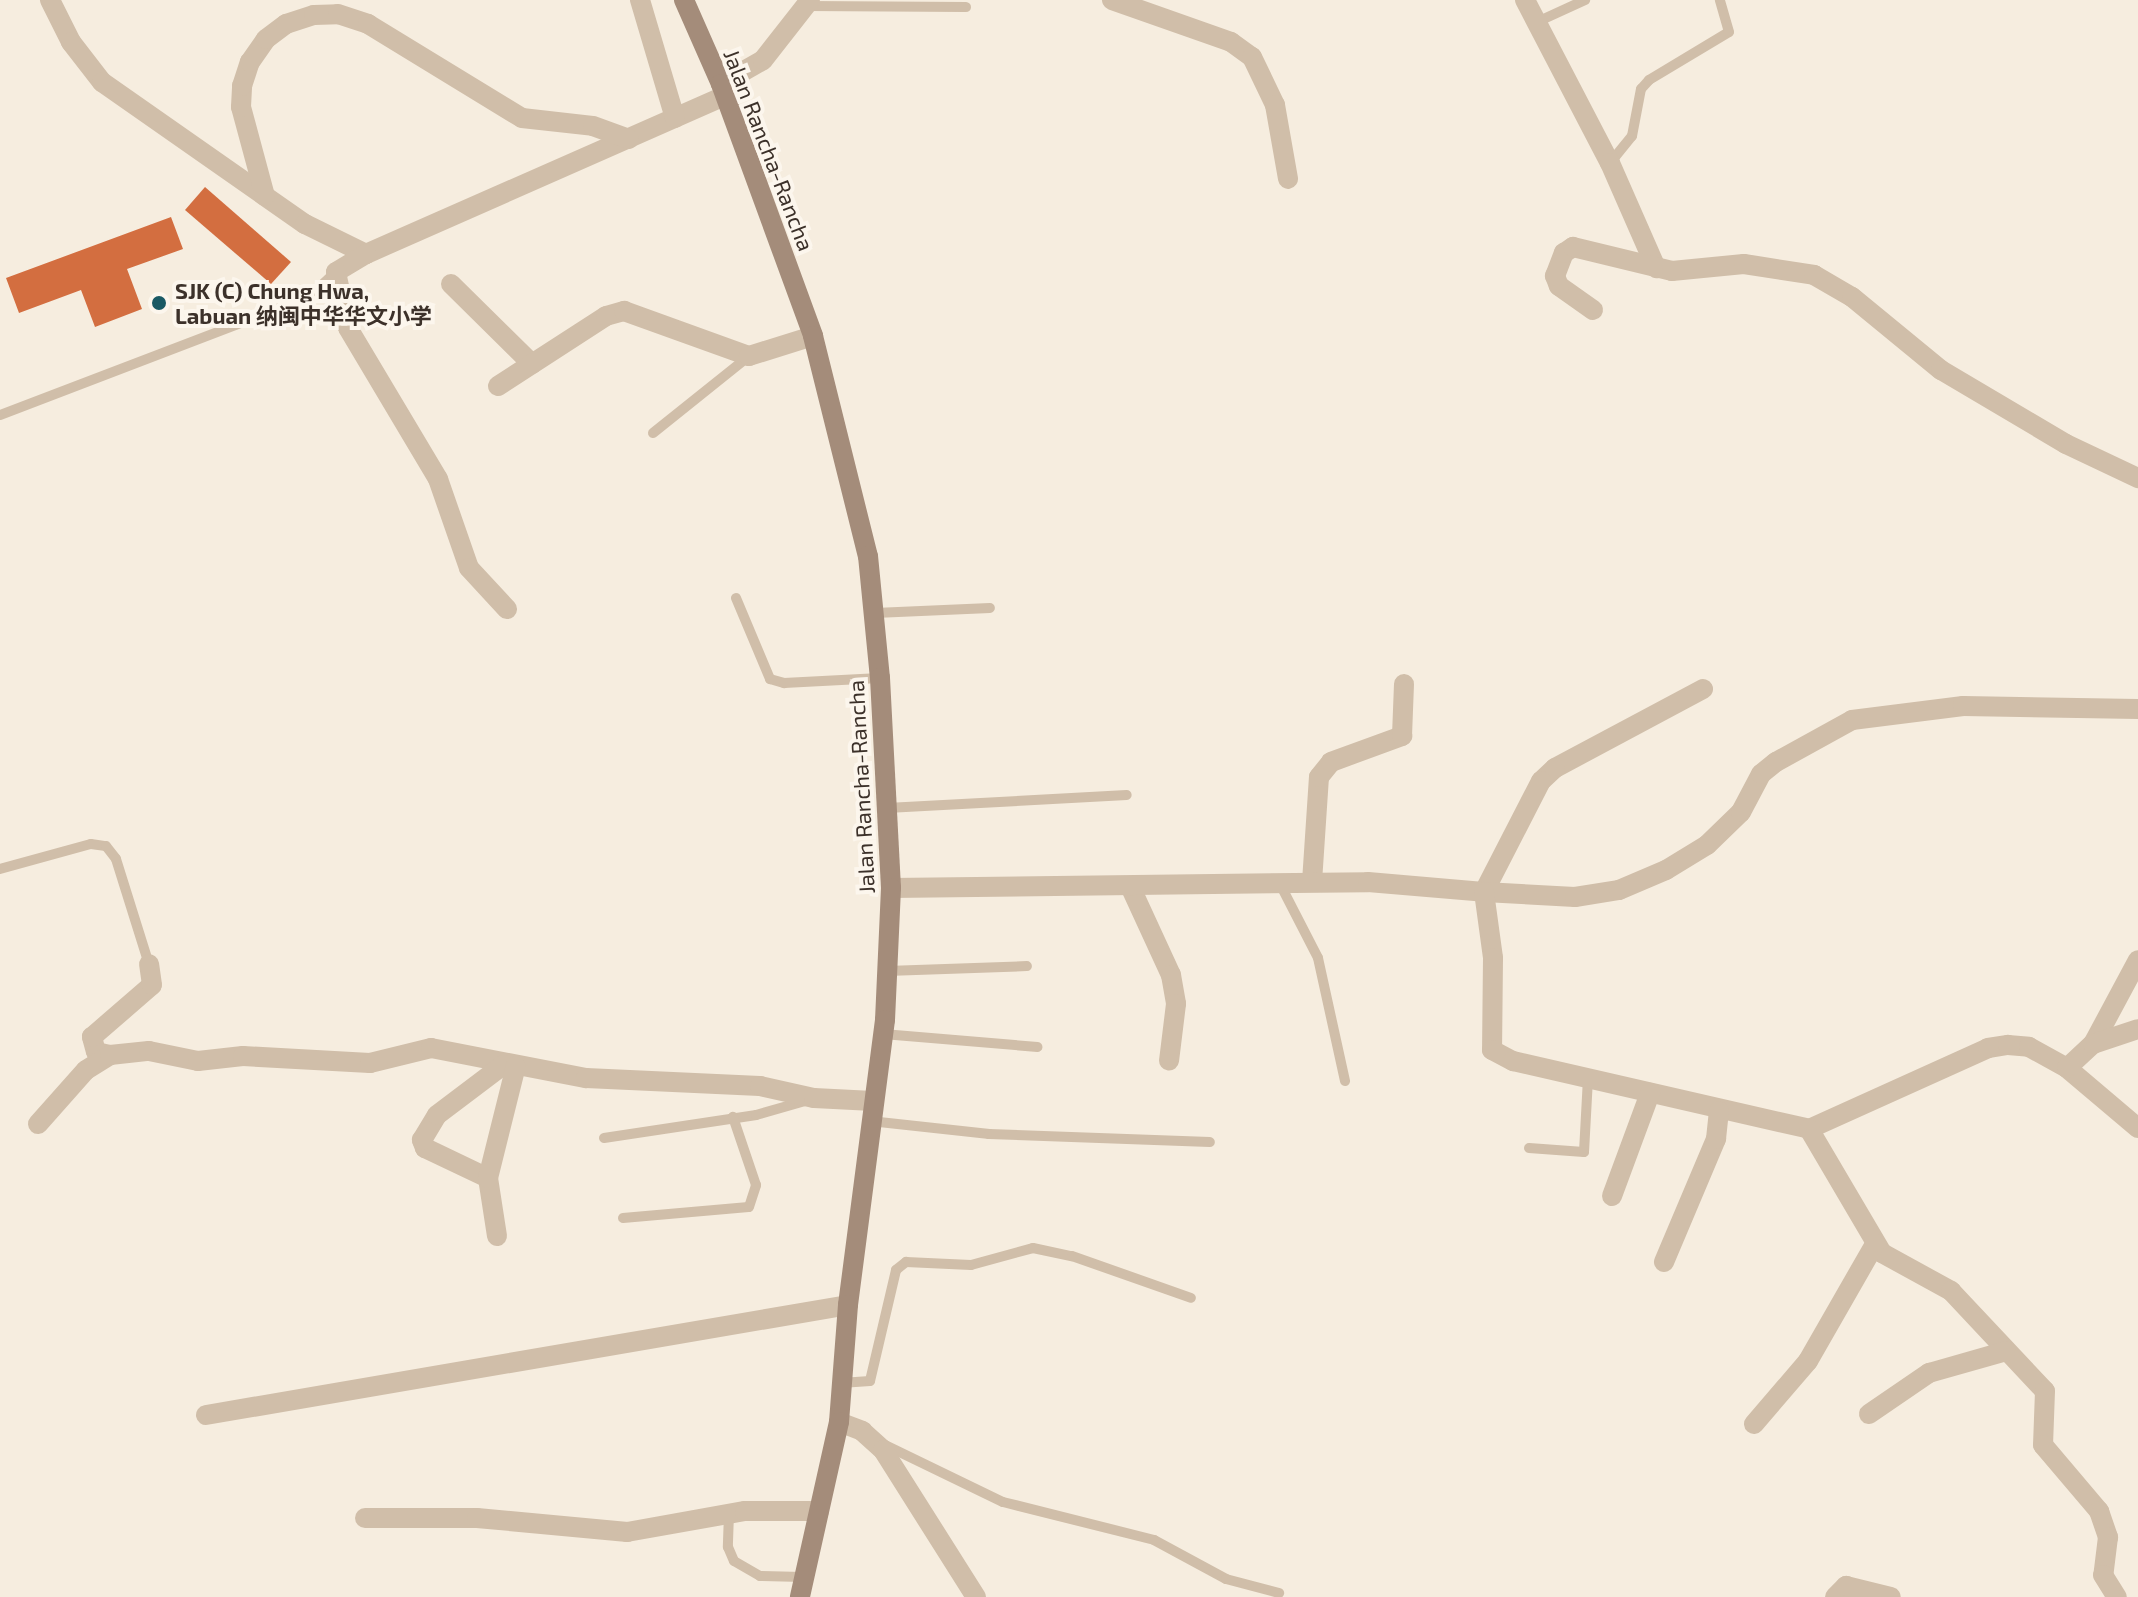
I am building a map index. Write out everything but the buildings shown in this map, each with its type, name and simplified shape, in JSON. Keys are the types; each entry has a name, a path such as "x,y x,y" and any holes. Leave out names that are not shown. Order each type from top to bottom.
{"main road":[{"name":"Jalan Rancha-Rancha","path":"684,0 723,90 813,336 868,556 880,678 891,888 883,1034 848,1305 839,1422 802,1587"}],"street":[{"path":"50,0 71,42 102,82 320,233 366,254"},
{"path":"640,0 675,118"},
{"path":"1112,0 1231,42 1252,57 1275,105 1288,179"},
{"path":"1525,0 1610,163 1656,268"},
{"path":"507,609 469,568 438,479 348,328 336,272 366,254 675,118 723,90 763,60 808,3"},
{"path":"265,196 241,107 242,86 250,62 266,39 286,24 314,15 338,14 368,24 522,118 593,126 629,139"},
{"path":"1593,310 1559,286 1555,276 1564,253 1573,247 1656,268 1687,272 1759,264 1814,275 1852,297 1941,370 2066,444 2138,478"},
{"path":"451,284 532,364"},
{"path":"498,386 606,316 624,311 749,356 813,336"},
{"path":"1312,882 1319,777 1331,762 1402,736 1404,684"},
{"path":"1703,689 1555,768 1541,781 1484,892 1493,958 1492,1050 1513,1061 1719,1111 1809,1129 1988,1048 2029,1047 2067,1068 2138,1128"},
{"path":"891,888 1312,882 1575,897 1619,890 1666,870 1707,845 1741,812 1761,774 1776,762 1852,720 1963,706 2138,709"},
{"path":"1130,886 1171,975 1176,1004 1169,1061"},
{"path":"2067,1068 2093,1044 2138,960"},
{"path":"149,964 152,985 92,1037 96,1052 110,1055 149,1051 198,1061 243,1056 370,1063 431,1048 509,1066 628,1082 760,1086 872,1111"},
{"path":"2093,1044 2138,1029"},
{"path":"38,1124 86,1070 110,1055"},
{"path":"497,1236 488,1178 509,1066"},
{"path":"488,1178 425,1148 422,1140 437,1115 509,1066"},
{"path":"1612,1196 1650,1093"},
{"path":"1664,1262 1716,1139 1719,1111"},
{"path":"1809,1129 1875,1244 1894,1263 1951,1291 2045,1391 2043,1445 2048,1457 2099,1511 2108,1537 2103,1575 2117,1597"},
{"path":"1754,1424 1808,1361 1875,1244"},
{"path":"206,1415 848,1305"},
{"path":"1869,1414 1929,1373 2006,1351"},
{"path":"839,1422 873,1440 976,1597"},
{"path":"365,1518 477,1518 627,1532 729,1513 819,1511"},
{"path":"1835,1597 1846,1586 1876,1589 1891,1597"}],"lane":[{"path":"1537,22 1585,0"},
{"path":"1610,163 1632,136 1641,89 1649,80 1729,32 1720,0"},
{"path":"808,3 966,7"},
{"path":"0,415 309,297 336,272"},
{"path":"653,433 749,356"},
{"path":"736,598 770,679 784,683 880,678"},
{"path":"875,613 990,608"},
{"path":"887,808 1127,795"},
{"path":"0,869 91,844 106,846 116,859 149,964"},
{"path":"1279,883 1318,958 1345,1081"},
{"path":"887,971 1027,966"},
{"path":"883,1034 1037,1047"},
{"path":"1529,1148 1584,1152 1588,1078"},
{"path":"604,1138 733,1117 814,1098"},
{"path":"872,1111 989,1134 1210,1142"},
{"path":"623,1218 749,1207 756,1185 733,1117"},
{"path":"841,1383 870,1381 896,1270 906,1262 971,1265 1033,1248 1072,1256 1191,1298"},
{"path":"873,1440 1003,1502 1154,1540 1226,1579 1279,1593"},
{"path":"729,1513 728,1547 734,1561 760,1576 802,1587"}],"place":[{"name":"SJK (C) Chung Hwa, Labuan 纳闽中华华文小学","path":"159,303"}]}
